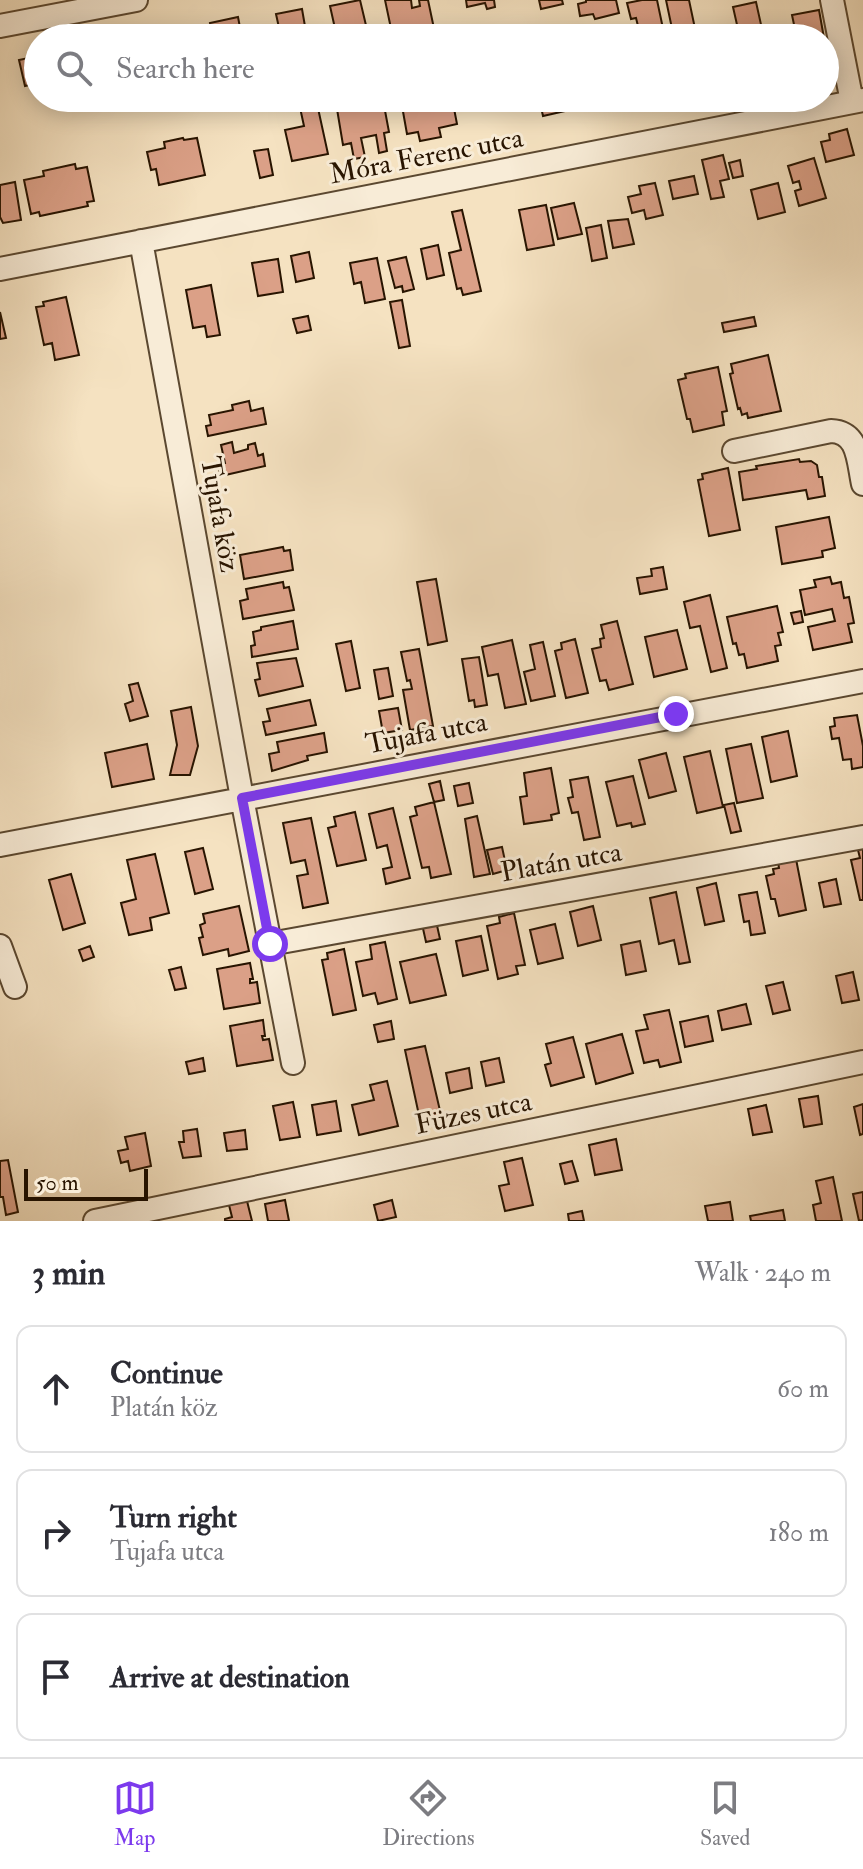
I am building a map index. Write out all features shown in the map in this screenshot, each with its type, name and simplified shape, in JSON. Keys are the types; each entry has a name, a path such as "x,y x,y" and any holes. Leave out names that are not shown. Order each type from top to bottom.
{"street":[{"path":"0,26 136,0"},
{"path":"832,0 838,24"},
{"path":"839,27 858,101"},
{"name":"Móra Ferenc utca","path":"0,269 802,112"},
{"name":"Tujafa köz","path":"141,241 293,1063"},
{"path":"734,451 843,431 853,440 863,484"},
{"name":"Tujafa utca","path":"0,845 863,681"},
{"name":"Platán utca","path":"270,944 863,837"},
{"path":"0,946 15,987"},
{"name":"Füzes utca","path":"95,1221 863,1062"}],"building":[{"path":"360,0 366,24 334,24 330,6"},
{"path":"385,0 411,0 412,8 420,6 419,0 428,0 433,24 390,24"},
{"path":"466,0 494,0 495,7 487,9 485,3 467,7"},
{"path":"539,0 562,0 563,4 541,9"},
{"path":"586,0 616,0 619,13 595,19 593,14 580,16 578,4"},
{"path":"657,0 662,24 638,24 636,18 631,19 627,3"},
{"path":"666,0 689,0 694,24 671,24"},
{"path":"756,2 761,24 737,24 733,7"},
{"path":"302,9 305,24 278,24 276,14"},
{"path":"819,10 822,24 794,24 792,15"},
{"path":"238,17 239,24 210,24"},
{"path":"24,59 24,82 19,60"},
{"path":"301,112 319,112 328,154 292,161 285,130 304,126"},
{"path":"338,112 385,112 389,132 384,133 387,151 379,153 376,135 361,138 365,157 354,159 351,143 343,145"},
{"path":"403,112 455,112 457,124 439,128 441,137 420,141 418,132 407,134"},
{"path":"847,129 854,155 826,162 821,142 830,140 829,134"},
{"path":"197,138 205,175 159,185 156,169 151,170 147,152 165,148 164,142"},
{"path":"268,149 273,175 260,178 254,151"},
{"path":"723,155 729,179 720,181 724,197 711,199 702,160"},
{"path":"814,158 826,198 799,206 795,191 801,189 799,181 793,183 788,166"},
{"path":"740,160 743,176 733,178 729,163"},
{"path":"75,164 76,169 87,167 94,201 87,202 88,206 40,216 39,212 31,214 24,180 44,176 43,171"},
{"path":"694,176 698,194 673,199 669,181"},
{"path":"15,182 21,220 3,223 0,217 0,185"},
{"path":"655,183 663,215 646,219 644,210 632,213 628,197 641,194 639,186"},
{"path":"778,183 785,212 758,219 751,190"},
{"path":"574,203 582,234 558,239 551,208"},
{"path":"546,205 554,245 527,250 519,210"},
{"path":"462,210 481,291 463,295 461,288 457,289 449,253 461,250 452,212"},
{"path":"628,219 634,244 613,248 608,221"},
{"path":"601,225 607,258 592,261 586,228"},
{"path":"438,245 444,275 427,279 421,249"},
{"path":"309,252 314,278 296,282 291,256"},
{"path":"406,257 414,289 403,292 402,286 395,288 388,261"},
{"path":"377,258 385,299 365,303 361,282 354,284 350,263"},
{"path":"278,259 283,292 258,296 252,263"},
{"path":"211,285 220,335 207,337 205,326 193,328 186,290"},
{"path":"66,297 79,355 55,360 52,343 44,345 36,307 44,306 43,302"},
{"path":"402,300 410,346 399,348 390,302"},
{"path":"0,312 6,338 0,339"},
{"path":"308,316 311,330 297,333 293,319"},
{"path":"754,317 756,326 724,332 722,323"},
{"path":"768,355 781,411 748,418 747,413 742,415 738,409 730,374 733,373 731,364"},
{"path":"718,367 727,411 722,412 724,425 693,432 678,380 686,378 685,374"},
{"path":"249,401 251,411 263,408 266,424 208,436 206,426 211,425 209,415 233,410 232,405"},
{"path":"232,442 234,453 248,449 248,445 255,443 258,456 263,454 265,466 221,476 218,465 225,463 221,445"},
{"path":"799,459 800,462 811,461 817,465 825,496 808,499 806,490 743,500 739,472"},
{"path":"728,468 740,530 709,536 698,480 703,479 702,474"},
{"path":"829,517 835,548 822,551 823,557 782,564 776,527"},
{"path":"283,547 284,551 290,550 293,570 244,579 240,555"},
{"path":"663,567 667,589 640,594 637,578 652,576 651,569"},
{"path":"830,577 832,584 841,582 844,598 849,597 854,623 848,624 852,642 813,650 808,627 835,621 832,609 805,615 800,590 816,587 814,580"},
{"path":"436,579 447,641 428,645 417,582"},
{"path":"283,582 284,588 289,587 294,610 243,619 240,601 248,599 246,589"},
{"path":"710,595 727,668 711,672 700,626 690,628 684,602"},
{"path":"777,606 783,632 778,633 781,645 775,646 778,661 747,668 744,654 739,655 736,643 733,644 727,617"},
{"path":"801,611 803,622 794,624 791,613"},
{"path":"293,621 298,649 252,657 251,646 255,645 253,632 261,630 261,627"},
{"path":"617,621 633,684 609,690 606,680 600,681 592,649 601,647 600,639 604,638 601,625"},
{"path":"677,630 687,669 654,677 645,637"},
{"path":"575,639 588,693 566,698 555,651 562,649 561,643"},
{"path":"512,640 526,704 505,708 498,674 488,676 482,647"},
{"path":"351,641 360,688 346,691 336,644"},
{"path":"543,642 555,696 531,701 524,672 535,669 530,645"},
{"path":"419,649 433,726 410,730 403,690 412,689 410,680 407,681 401,652"},
{"path":"479,657 487,705 475,707 474,700 469,701 462,659"},
{"path":"296,658 303,686 259,696 255,680 260,679 257,663"},
{"path":"388,668 393,696 379,699 374,670"},
{"path":"138,683 148,716 130,721 125,704 133,701 129,685"},
{"path":"310,700 316,725 266,735 263,722 270,721 267,709"},
{"path":"191,707 198,746 190,775 170,775 177,745 171,711"},
{"path":"398,708 402,730 383,733 379,711"},
{"path":"857,715 863,746 863,767 852,769 851,759 843,760 839,738 832,739 830,727 835,726 834,718"},
{"path":"788,731 797,776 771,782 762,737"},
{"path":"324,733 327,752 307,756 308,760 272,771 269,754 279,752 277,742"},
{"path":"147,744 154,779 112,787 105,753"},
{"path":"751,744 763,798 737,803 726,749"},
{"path":"710,751 723,807 697,813 684,757"},
{"path":"666,753 676,791 649,798 639,760"},
{"path":"551,768 559,813 551,815 552,820 524,824 520,797 527,796 524,773"},
{"path":"633,776 645,824 617,826 606,782"},
{"path":"588,777 600,837 584,840 578,812 572,813 568,798 573,797 570,780"},
{"path":"440,781 444,800 434,802 429,784"},
{"path":"469,783 473,803 458,806 454,786"},
{"path":"434,802 451,874 431,878 429,867 422,868 410,817 417,815 415,807"},
{"path":"734,803 741,831 731,833 724,805"},
{"path":"393,808 410,878 386,884 383,869 392,867 387,845 377,848 369,814"},
{"path":"355,812 366,860 337,866 328,828 336,826 334,817"},
{"path":"477,816 490,874 474,877 465,819"},
{"path":"311,818 328,903 303,908 297,876 308,874 305,860 291,863 283,823"},
{"path":"502,847 507,870 493,874 487,850"},
{"path":"203,848 213,889 195,894 185,852"},
{"path":"863,849 863,900 860,900 851,860 860,858 858,850"},
{"path":"155,854 169,913 150,918 152,930 129,935 121,903 136,899 127,860"},
{"path":"796,859 806,910 779,916 766,876 774,874 773,869 779,868 778,862"},
{"path":"71,874 85,923 63,930 49,880"},
{"path":"836,879 841,904 824,907 819,883"},
{"path":"716,883 724,921 705,925 697,888"},
{"path":"676,892 690,962 679,964 674,940 659,944 650,898"},
{"path":"757,892 765,933 751,935 749,921 744,922 739,895"},
{"path":"239,906 249,951 229,956 228,949 203,955 199,938 203,937 200,925 205,923 203,914"},
{"path":"593,906 601,940 578,946 570,912"},
{"path":"514,913 525,965 516,966 518,974 498,979 487,926 500,923 499,917"},
{"path":"436,921 440,939 426,942 422,924"},
{"path":"555,924 563,958 538,964 530,930"},
{"path":"481,936 488,970 463,976 456,941"},
{"path":"640,941 646,971 626,975 621,945"},
{"path":"385,942 397,999 378,1004 375,993 363,996 356,962 372,959 370,945"},
{"path":"90,946 94,957 83,961 79,950"},
{"path":"344,949 356,1010 333,1015 322,960 328,959 327,953"},
{"path":"436,954 446,995 410,1003 400,962"},
{"path":"250,963 253,979 250,983 257,982 260,1003 224,1009 217,969"},
{"path":"181,967 186,988 175,990 169,970"},
{"path":"853,972 859,1000 842,1003 836,976"},
{"path":"783,982 790,1010 773,1014 766,986"},
{"path":"746,1004 751,1024 722,1030 718,1011"},
{"path":"669,1010 681,1062 660,1067 658,1060 644,1063 636,1031 648,1029 644,1015"},
{"path":"708,1016 713,1041 685,1047 680,1022"},
{"path":"263,1020 263,1040 269,1039 273,1060 237,1066 230,1026"},
{"path":"391,1021 394,1039 378,1042 374,1025"},
{"path":"622,1034 633,1073 596,1084 586,1044"},
{"path":"573,1037 584,1077 551,1086 545,1065 551,1063 546,1044"},
{"path":"425,1046 441,1115 420,1120 405,1050"},
{"path":"203,1058 205,1071 189,1074 186,1062"},
{"path":"499,1058 504,1082 486,1086 481,1062"},
{"path":"469,1068 472,1088 450,1093 446,1073"},
{"path":"387,1081 398,1126 359,1135 352,1105 374,1100 370,1085"},
{"path":"818,1096 822,1124 804,1127 799,1099"},
{"path":"336,1101 341,1131 317,1135 312,1105"},
{"path":"293,1102 300,1137 280,1140 273,1106"},
{"path":"863,1104 863,1134 860,1135 854,1107"},
{"path":"766,1105 772,1132 753,1135 748,1109"},
{"path":"197,1129 201,1156 183,1158 179,1142 184,1142 183,1131"},
{"path":"245,1130 247,1149 227,1151 224,1133"},
{"path":"145,1133 151,1166 130,1171 128,1161 121,1163 118,1151 128,1149 125,1137"},
{"path":"616,1139 622,1170 595,1175 589,1145"},
{"path":"522,1158 533,1205 505,1211 499,1186 509,1184 504,1162"},
{"path":"8,1160 18,1212 6,1215 3,1197 0,1197 0,1161"},
{"path":"572,1161 578,1181 565,1184 560,1164"},
{"path":"833,1177 842,1221 816,1221 813,1205 821,1203 816,1181"},
{"path":"863,1192 863,1220 859,1221 853,1194"},
{"path":"285,1200 289,1221 268,1221 265,1204"},
{"path":"392,1200 396,1217 378,1221 374,1205"},
{"path":"247,1201 252,1221 225,1221 232,1217 229,1205"},
{"path":"730,1202 733,1221 708,1221 705,1206"},
{"path":"783,1210 785,1221 751,1221 750,1216"},
{"path":"582,1211 584,1221 569,1221 568,1214"}],"route":[{"path":"270,944 242,798 676,714"}]}
